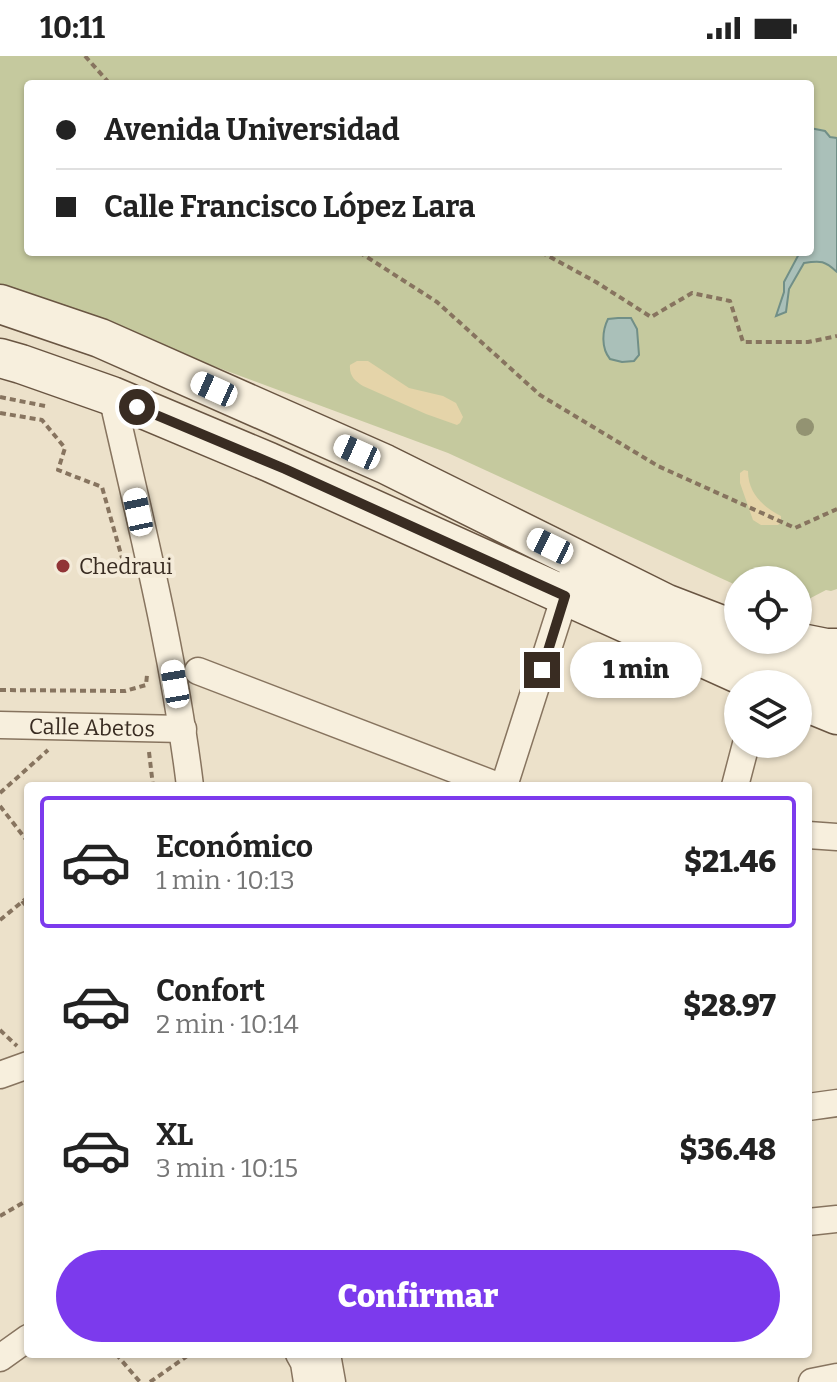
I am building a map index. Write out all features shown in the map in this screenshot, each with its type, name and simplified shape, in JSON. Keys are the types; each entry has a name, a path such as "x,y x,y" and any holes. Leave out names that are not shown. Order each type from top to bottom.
{"main road":[{"path":"0,304 100,338 385,464 667,604 724,627"},
{"path":"0,358 112,396 285,469 730,670"},
{"path":"812,645 837,648"},
{"path":"764,654 828,704"}],"street":[{"path":"112,396 171,661 190,782"},
{"path":"502,782 577,560"},
{"path":"198,671 490,782"},
{"name":"Calle Abetos","path":"0,725 183,729"},
{"path":"736,782 742,758"},
{"path":"812,835 837,837"},
{"path":"0,1075 23,1056"},
{"path":"812,1106 837,1103"},
{"path":"812,1222 837,1219"},
{"path":"0,1358 24,1341"},
{"path":"301,1358 307,1382"},
{"path":"328,1358 332,1382"},
{"path":"812,1382 837,1377"}],"path":[{"path":"85,56 106,80"},
{"path":"365,256 437,302 540,395 658,466 795,528 837,509"},
{"path":"548,256 651,317 692,293 730,301 743,342 808,342 837,336"},
{"path":"0,413 42,420 65,448 58,470 102,487 123,563"},
{"path":"0,690 125,691 146,685 147,670"},
{"path":"0,793 48,750"},
{"path":"149,752 153,782"},
{"path":"0,806 24,837"},
{"path":"0,920 22,901 24,903"},
{"path":"0,1030 23,1056"},
{"path":"0,1216 24,1202"},
{"path":"119,1358 140,1382"},
{"path":"150,1382 184,1358"}],"green space":[{"path":"0,56 837,56 837,589 826,590 812,597 812,566 724,566 724,580 448,453 0,287"}],"sand":[{"path":"368,361 409,388 443,396 456,403 463,417 460,423 457,425 426,414 363,386 350,372 350,365"},
{"path":"748,471 758,498 781,516 778,525 761,525 753,520 740,483 740,473"}],"water":[{"path":"814,129 825,131 830,137 837,138 837,272 822,262 804,263 789,289 786,312 776,316 784,282 798,256 814,256"},
{"path":"631,318 637,329 639,355 634,361 610,359 603,339 608,319"}],"place":[{"name":"Chedraui","path":"63,566"}],"route":[{"path":"137,407 285,469 565,596 542,670"}]}
